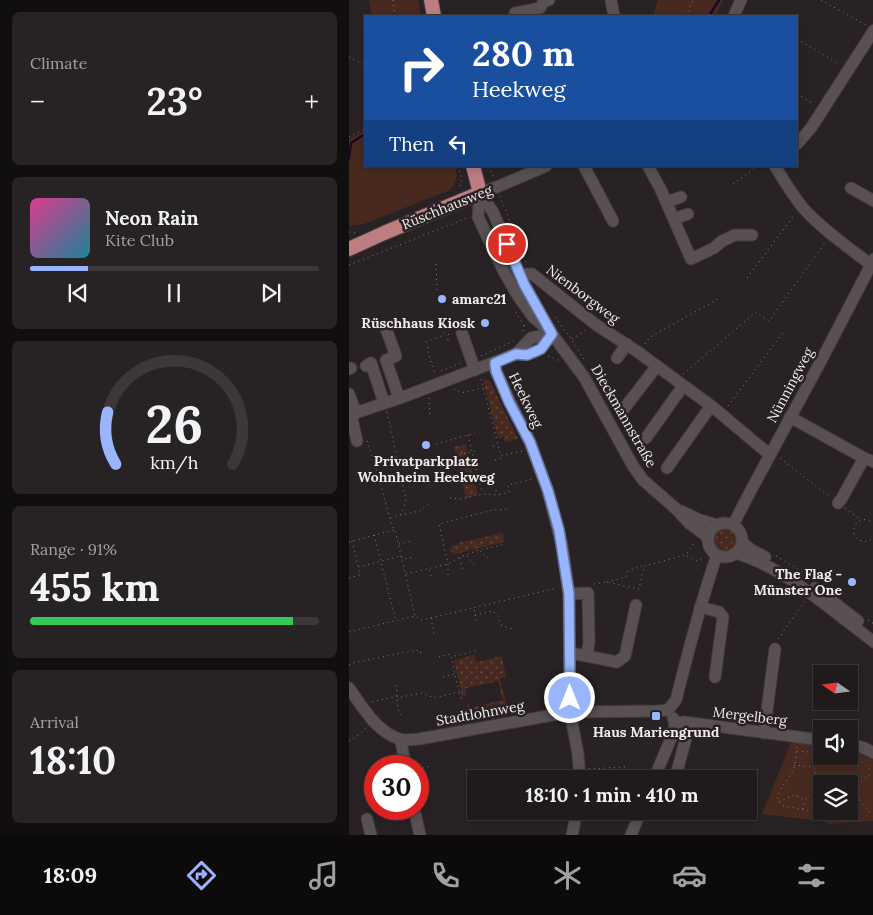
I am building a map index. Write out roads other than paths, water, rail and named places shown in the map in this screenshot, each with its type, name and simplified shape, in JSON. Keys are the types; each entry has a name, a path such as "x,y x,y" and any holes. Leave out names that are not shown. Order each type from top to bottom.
{"main road":[{"path":"431,0 434,15"},
{"path":"473,167 480,193"},
{"name":"Rüschhausweg","path":"349,249 384,232 480,193"}],"street":[{"path":"515,15 540,8 544,1 549,0"},
{"path":"611,0 614,15"},
{"path":"734,15 741,0"},
{"path":"798,143 811,128 848,70 869,27"},
{"name":"Rüschhausweg","path":"480,193 544,167"},
{"path":"584,167 613,221"},
{"path":"649,167 667,202 691,259 714,248 722,240 735,235 752,235"},
{"path":"776,167 801,205 831,234 872,262"},
{"path":"851,188 873,201"},
{"name":"Dieckmannstraße","path":"480,193 491,208 520,276 552,334 584,377 633,466 643,480 706,537 716,557"},
{"name":"Dieckmannstraße","path":"480,193 478,217 503,270 518,296 533,316 552,334"},
{"path":"667,202 681,197"},
{"path":"674,219 688,214"},
{"name":"Nünningweg","path":"733,525 872,262"},
{"name":"Nienborgweg","path":"520,276 532,274 595,324 638,352 771,453"},
{"path":"385,326 396,356 386,360 399,398"},
{"path":"462,334 475,370"},
{"name":"Heekweg","path":"352,416 386,408 399,398 439,378 475,370 516,354 527,355 541,349 552,334"},
{"path":"617,358 627,344"},
{"name":"Heekweg","path":"495,363 496,371 509,402 530,442 548,491 560,537 569,591 570,712 578,754 579,770"},
{"path":"366,366 371,364 386,408"},
{"path":"623,410 657,366"},
{"path":"646,438 679,383"},
{"path":"349,394 352,416 361,439"},
{"path":"667,468 708,410 718,412"},
{"path":"790,417 869,460 838,503"},
{"name":"Dieckmannstraße","path":"675,508 700,520 717,525 722,523 733,525"},
{"path":"706,537 717,525"},
{"path":"677,770 686,738 680,723 668,710 676,700 700,607 716,557 726,557 735,553 741,546 740,532 733,525"},
{"path":"742,542 805,581 873,632"},
{"path":"735,553 750,558 787,579 873,642"},
{"path":"569,591 588,593 589,642 587,656"},
{"path":"571,653 617,662 625,656 636,605"},
{"path":"700,607 719,612 723,618 715,677"},
{"path":"764,732 775,649"},
{"path":"349,688 372,721 386,732 401,740 403,755"},
{"name":"Stadtlohnweg","path":"401,740 419,739 570,712 658,712 668,710"},
{"path":"658,770 672,736 680,723"},
{"name":"Mergelberg","path":"680,723 813,739"},
{"path":"858,745 873,753"},
{"path":"367,820 371,835"},
{"path":"417,820 420,835"},
{"path":"572,835 575,820"},
{"path":"631,835 637,820"}],"waterway":[{"path":"710,15 719,0"},
{"path":"349,158 351,143 364,135"}],"place":[{"name":"amarc21","path":"442,299"},
{"name":"Rüschhaus Kiosk","path":"485,323"},
{"name":"Privatparkplatz Wohnheim Heekweg","path":"426,445"},
{"name":"The Flag - Münster One","path":"852,582"},
{"name":"Haus Mariengrund","path":"656,716"}]}
